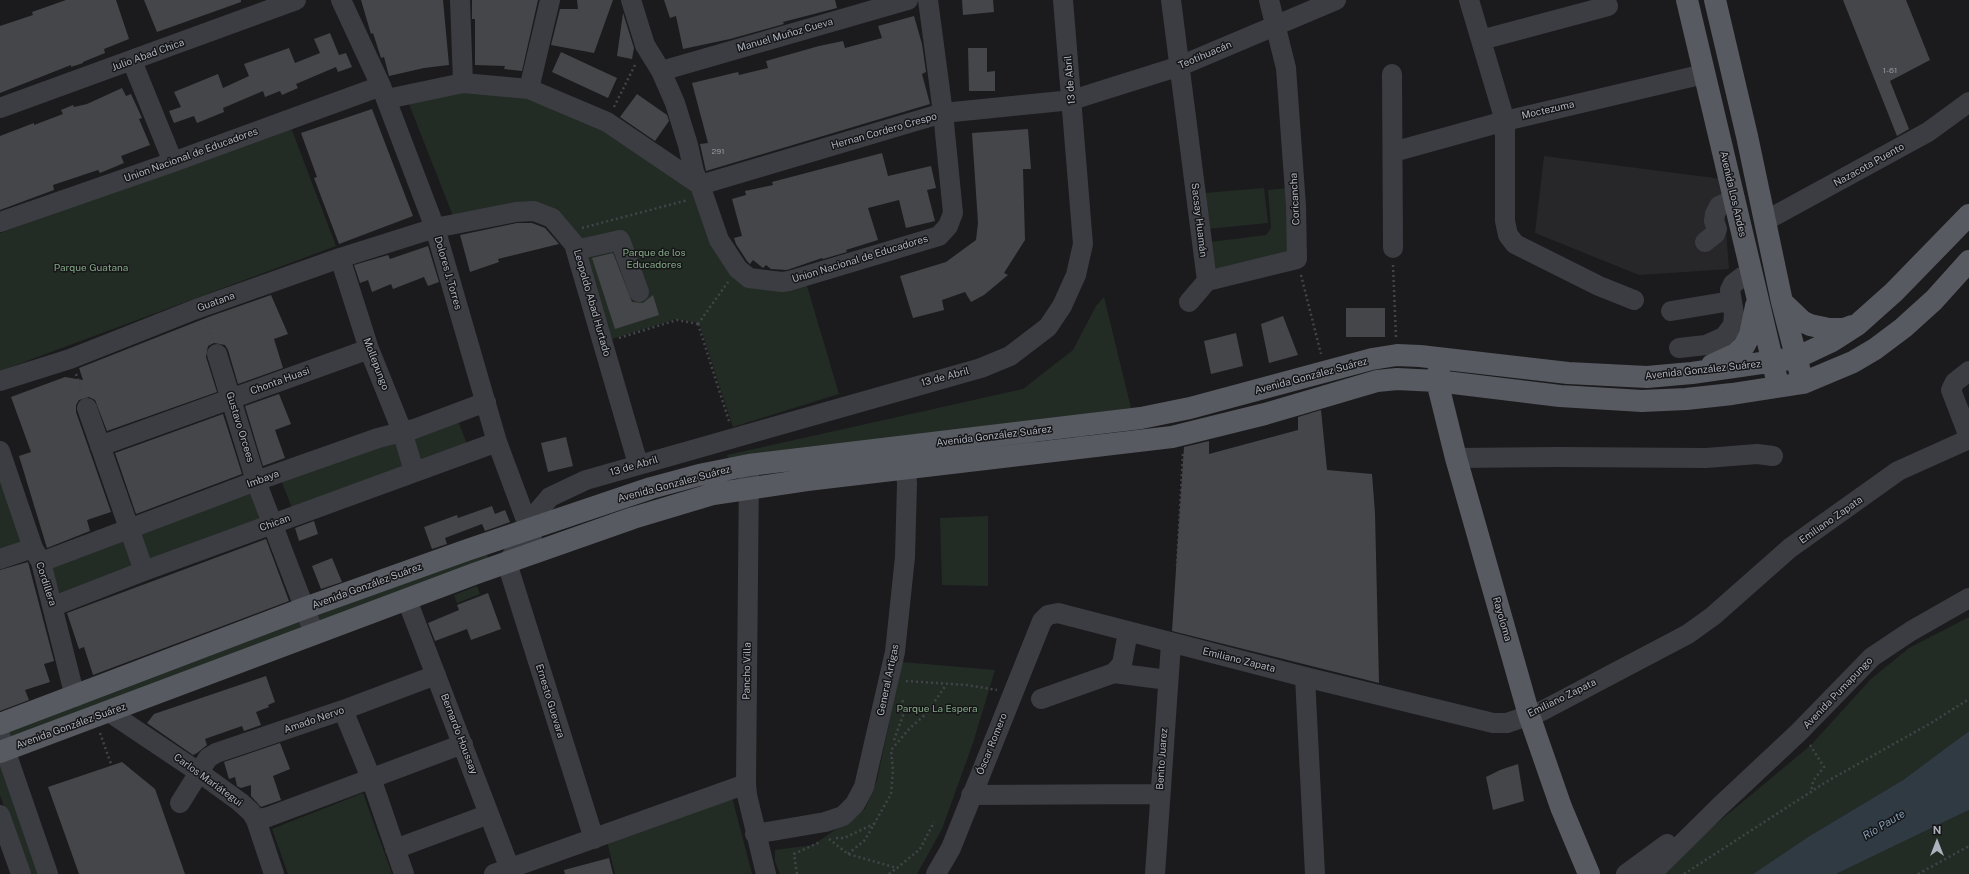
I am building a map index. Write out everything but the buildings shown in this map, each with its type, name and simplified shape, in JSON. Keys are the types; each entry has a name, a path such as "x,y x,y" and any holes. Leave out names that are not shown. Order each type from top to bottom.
{"main road":[{"name":"Avenida Los Andes","path":"1687,0 1779,387"},
{"path":"1715,0 1747,136 1782,302 1803,383"},
{"name":"Avenida González Suárez","path":"2,745 101,715 314,633 507,563 672,505 713,494 905,457 1141,418 1190,408 1372,359 1397,355 1608,376 1647,377 1692,373 1796,358 1832,341 1857,325 1894,292 1969,215"},
{"name":"Avenida González Suárez","path":"0,724 75,697 305,608 650,488 699,475 749,465 905,457 1135,442 1185,434 1266,414 1367,382 1397,379 1437,381 1560,396 1642,401 1686,399 1803,383 1853,362 1903,328 1934,300 1969,261"},
{"path":"1692,373 1736,354 1744,346 1750,335 1758,301"},
{"path":"1782,302 1802,321 1820,328 1844,329 1857,325"},
{"name":"Rayoloma","path":"1441,359 1437,381 1456,458 1529,715 1561,807 1589,874"}],"street":[{"name":"Dolores J. Torres","path":"341,0 384,92 435,228 497,442 538,552"},
{"path":"460,0 463,83"},
{"path":"529,89 550,0"},
{"path":"631,0 645,45 661,71 674,103 688,145 694,172 702,190"},
{"name":"Manuel Muñoz Cueva","path":"661,71 908,0"},
{"name":"Union Nacional de Educadores","path":"0,222 173,162 384,92 463,83 529,89 607,122 702,190 719,240 738,269 749,278 789,281 939,236 948,226 953,213 943,113 928,0"},
{"name":"13 de Abril","path":"507,563 530,529 539,510 550,497 586,480 638,464 981,368 1010,356 1048,328 1062,306 1076,275 1083,244 1063,0"},
{"name":"Sacsay Huamán","path":"1171,0 1207,281"},
{"name":"Coricancha","path":"1269,0 1286,68 1296,206 1297,258"},
{"name":"Teotihuacán","path":"1072,100 1180,66 1276,24 1336,0"},
{"path":"1469,0 1505,121 1505,221 1508,236 1516,244 1599,286 1634,300"},
{"name":"Julio Abad Chica","path":"0,108 132,61 286,2"},
{"path":"1481,40 1608,6"},
{"path":"132,61 173,162"},
{"path":"1392,74 1393,248"},
{"name":"Moctezuma","path":"1393,152 1505,121 1704,74"},
{"name":"Hernan Cordero Crespo","path":"702,190 943,113 1072,100"},
{"name":"Nazacota Puento","path":"1765,221 1928,132 1969,102"},
{"path":"1705,242 1715,234 1717,229 1714,221 1715,214 1719,206 1735,199"},
{"name":"Leopoldo Abad Hurtado","path":"435,228 516,212 534,211 552,218 574,244 638,464"},
{"name":"Guatana","path":"0,381 70,358 201,307 340,258 435,228"},
{"path":"576,250 620,240 639,292"},
{"name":"Mollepungo","path":"340,258 369,349 402,431 414,470"},
{"path":"1189,302 1207,281 1297,258"},
{"path":"1679,348 1706,345 1724,337 1733,325 1734,314 1730,290 1733,284 1752,273"},
{"path":"1671,311 1731,301"},
{"name":"Chonta Huasi","path":"100,446 369,349"},
{"name":"Gustavo Orcees","path":"217,354 256,480 314,633"},
{"path":"1969,371 1955,382 1951,390 1969,438"},
{"name":"Imbaya","path":"0,559 37,555 129,530 256,480 402,431 414,429 486,402"},
{"path":"87,408 144,571"},
{"name":"Emiliano Zapata","path":"1048,615 1058,613 1171,644 1305,677 1493,723 1507,723 1545,709 1688,634 1713,616 1790,548 1898,471 1969,438"},
{"name":"Chican","path":"54,606 414,470 497,442"},
{"name":"Cordillera","path":"0,451 54,606 75,697"},
{"path":"1456,458 1706,458 1758,454 1773,456"},
{"name":"General Artigas","path":"755,834 824,822 842,816 855,804 864,787 895,652 905,557 905,457"},
{"name":"Pancho Villa","path":"749,465 746,784 755,834 766,874"},
{"name":"Ernesto Guevara","path":"507,563 594,839"},
{"name":"Avenida Pumapungo","path":"1651,874 1720,806 1799,732 1872,657 1911,631 1969,598"},
{"name":"Bernardo Houssay","path":"407,600 489,814 502,871 746,784"},
{"name":"Óscar Romero","path":"936,874 951,848 1042,621 1048,615"},
{"path":"1114,673 1122,664 1128,632"},
{"name":"Benito Juarez","path":"1155,874 1159,794 1171,644"},
{"path":"1041,699 1114,673 1168,680"},
{"name":"Amado Nervo","path":"180,803 208,758 216,753 343,710 436,675"},
{"path":"1305,677 1315,874"},
{"path":"343,710 371,778 404,874"},
{"name":"Carlos Mariátegui","path":"101,715 200,773 240,802 251,812 256,820 274,874"},
{"path":"256,820 268,817 463,744"},
{"path":"2,745 48,874"},
{"path":"971,795 1159,794"},
{"name":"Avenida Pumapungo","path":"1626,874 1720,806"},
{"path":"395,849 489,814"},
{"path":"0,815 22,874"}],"path":[{"path":"607,122 645,45"},
{"path":"564,233 702,190"},
{"path":"1393,248 1397,355"},
{"path":"1297,258 1326,372"},
{"path":"698,324 738,269"},
{"path":"201,307 217,354"},
{"path":"604,343 677,320 698,324"},
{"path":"698,324 735,438"},
{"path":"70,358 87,408"},
{"path":"1177,566 1185,434"},
{"path":"898,680 946,685 967,685 1013,692"},
{"path":"891,750 910,728 926,714 946,685"},
{"path":"848,854 865,840 891,794 891,750 905,710 902,695"},
{"path":"1684,874 1811,794 1826,782 1931,723 1969,699"},
{"path":"101,715 111,764"},
{"path":"1799,732 1817,754 1824,767 1813,781 1811,794"},
{"path":"889,874 920,849 934,822"},
{"path":"827,838 848,854 897,868"},
{"path":"797,874 794,854 820,841"},
{"path":"1918,874 1969,846"}],"shaded area":[{"path":"1544,156 1722,179 1729,269 1639,275 1535,233"}],"green space":[{"name":"Parque de los Educadores","path":"454,91 502,92 577,111 691,185 736,271 805,279 839,394 733,427 699,323 676,319 612,339 554,212 453,216 409,104"},
{"name":"Parque Guatana","path":"290,125 336,246 0,371 0,233"},
{"path":"1264,188 1268,223 1207,229 1204,193"},
{"path":"1287,188 1293,243 1286,252 1220,270 1215,267 1210,242 1266,235 1271,228 1268,190"},
{"path":"1104,297 1131,408 729,461 727,455 1023,389 1073,350 1096,306"},
{"path":"458,421 467,444 417,461 409,437"},
{"path":"396,438 405,468 292,508 281,480"},
{"path":"0,462 29,545 0,555"},
{"path":"254,486 267,521 147,565 135,529"},
{"path":"988,516 988,586 942,585 940,518"},
{"path":"125,539 136,568 60,596 50,567"},
{"path":"484,544 491,568 14,747 5,723"},
{"path":"477,586 480,594 457,603 454,595"},
{"path":"1969,617 1969,731 1903,780 1808,837 1753,874 1661,874 1692,844 1811,745 1871,679 1909,648"},
{"name":"Parque La Espera","path":"902,662 995,670 973,743 942,829 917,874 780,874 775,861 775,850 813,845 865,809 877,780"},
{"path":"4,765 41,874 28,874 0,795 0,766"},
{"path":"363,793 392,874 288,874 272,829"},
{"path":"732,797 752,874 615,874 604,829"},
{"path":"1969,810 1969,874 1836,874"}],"water":[{"name":"Río Paute","path":"1969,731 1969,810 1836,874 1753,874 1808,837 1903,780"}]}
